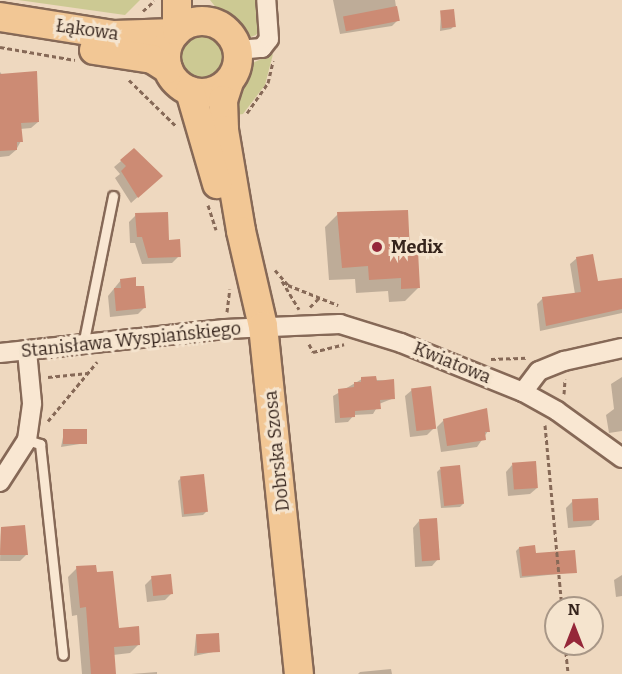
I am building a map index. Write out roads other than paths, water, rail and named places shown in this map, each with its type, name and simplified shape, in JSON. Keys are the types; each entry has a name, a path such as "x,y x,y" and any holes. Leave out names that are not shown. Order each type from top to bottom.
{"main road":[{"path":"176,32 211,12 227,30 238,50 235,72 229,82 210,92 190,91 180,86 168,69 167,50 176,32 177,0"},
{"name":"Łąkowa","path":"0,17 114,35 176,32"},
{"name":"Łąkowa","path":"0,34 152,59 168,69"},
{"name":"Dobrska Szosa","path":"229,82 223,100 229,231"},
{"name":"Dobrska Szosa","path":"190,91 229,231 263,326 299,674"}],"street":[{"path":"238,50 262,48 269,39 266,0"},
{"name":"Kwiatowa","path":"263,326 340,324 364,329 523,392 543,403 622,458"},
{"name":"Stanisława Wyspiańskiego","path":"0,353 263,326"},
{"path":"523,392 539,371 564,361 622,348"},
{"path":"0,482 30,442 32,403 27,351"}],"lane":[{"path":"83,345 113,196"},
{"path":"30,442 40,444 63,655"}],"place":[{"name":"Medix","path":"377,247"}]}
